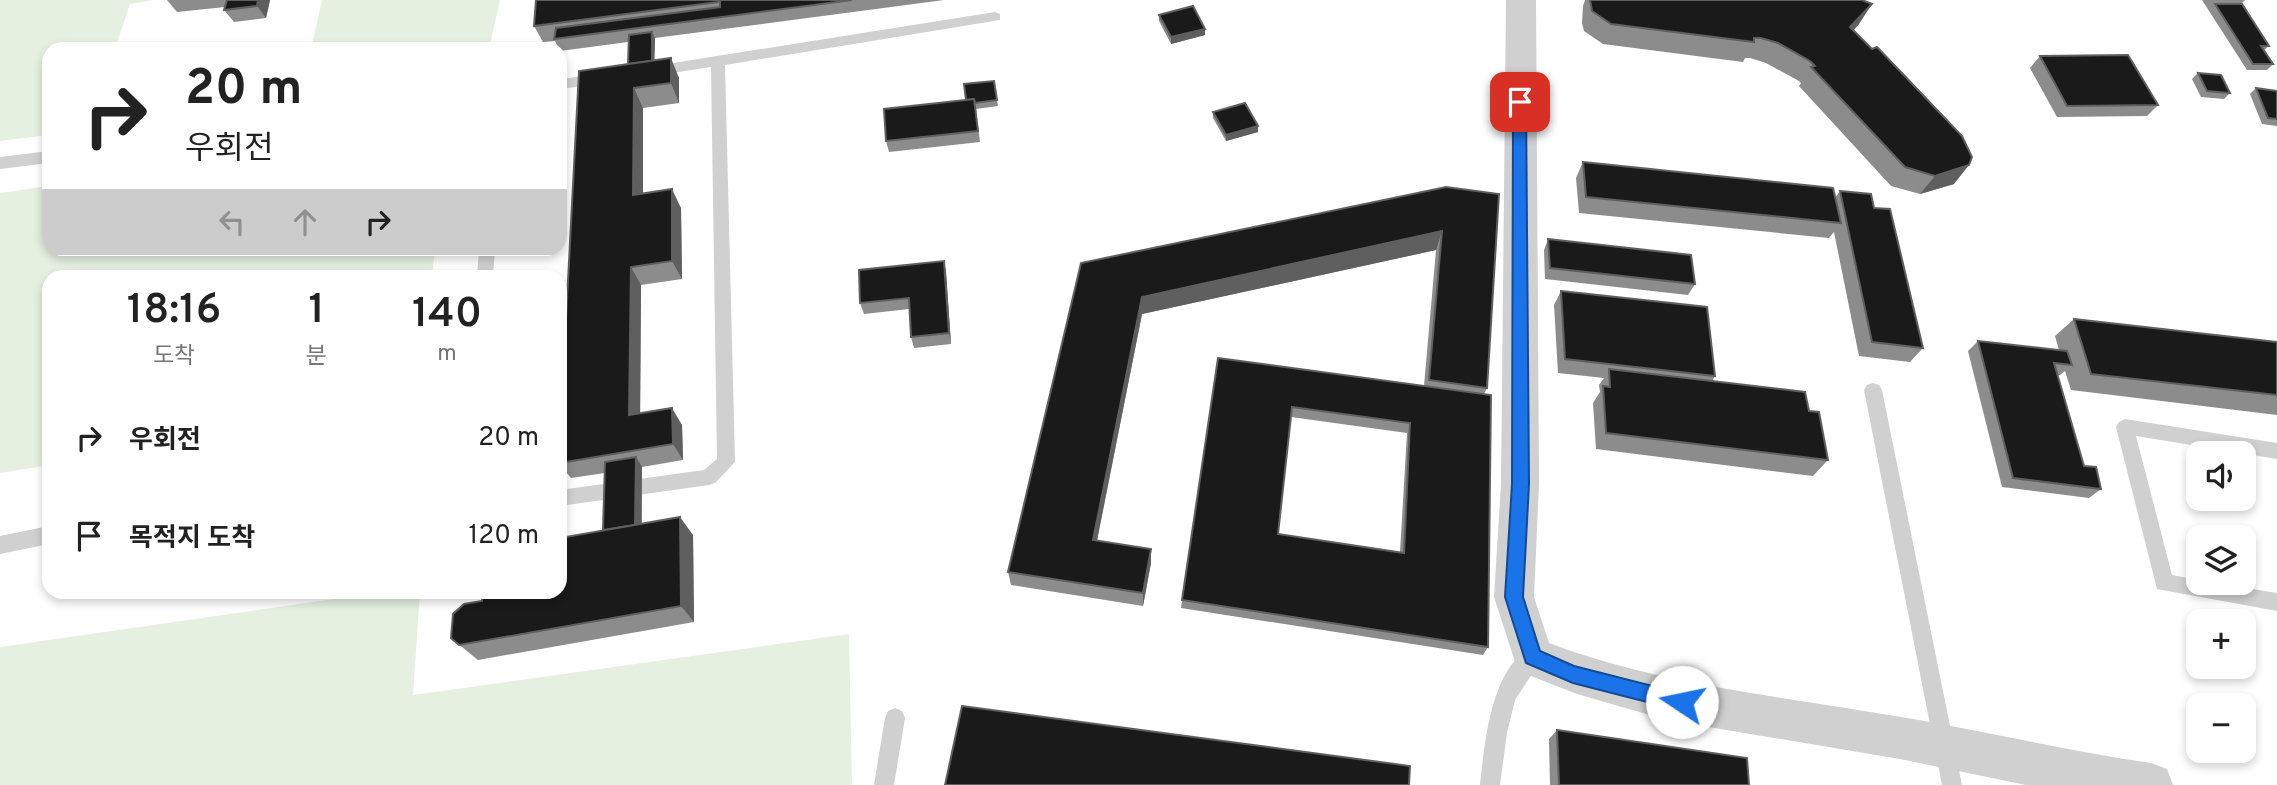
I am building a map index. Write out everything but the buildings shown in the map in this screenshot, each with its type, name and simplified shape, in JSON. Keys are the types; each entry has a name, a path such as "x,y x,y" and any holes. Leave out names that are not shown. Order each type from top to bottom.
{"street":[{"path":"1521,0 1520,484 1514,597 1533,657 1573,674 1656,697 1944,746 2151,785"}],"lane":[{"path":"638,73 995,17"},
{"path":"567,498 709,477 726,462 718,62"},
{"path":"567,84 611,77"},
{"path":"0,163 42,157"},
{"path":"1873,390 1952,785"},
{"path":"2277,451 2125,427 2164,583 2277,602"},
{"path":"0,545 42,536"},
{"path":"1490,785 1501,709 1518,671 1533,657"},
{"path":"884,785 895,718"}],"green space":[{"path":"0,0 154,0 130,4 117,42 42,42 42,136 0,141"},
{"path":"322,0 500,0 491,42 313,42"},
{"path":"42,187 42,256 434,256 433,270 42,270 42,466 0,473 0,193"},
{"path":"333,599 420,599 413,695 849,634 852,785 0,785 0,647"}],"route":[{"path":"1520,102 1520,484 1514,597 1533,657 1573,674 1682,702"}]}
